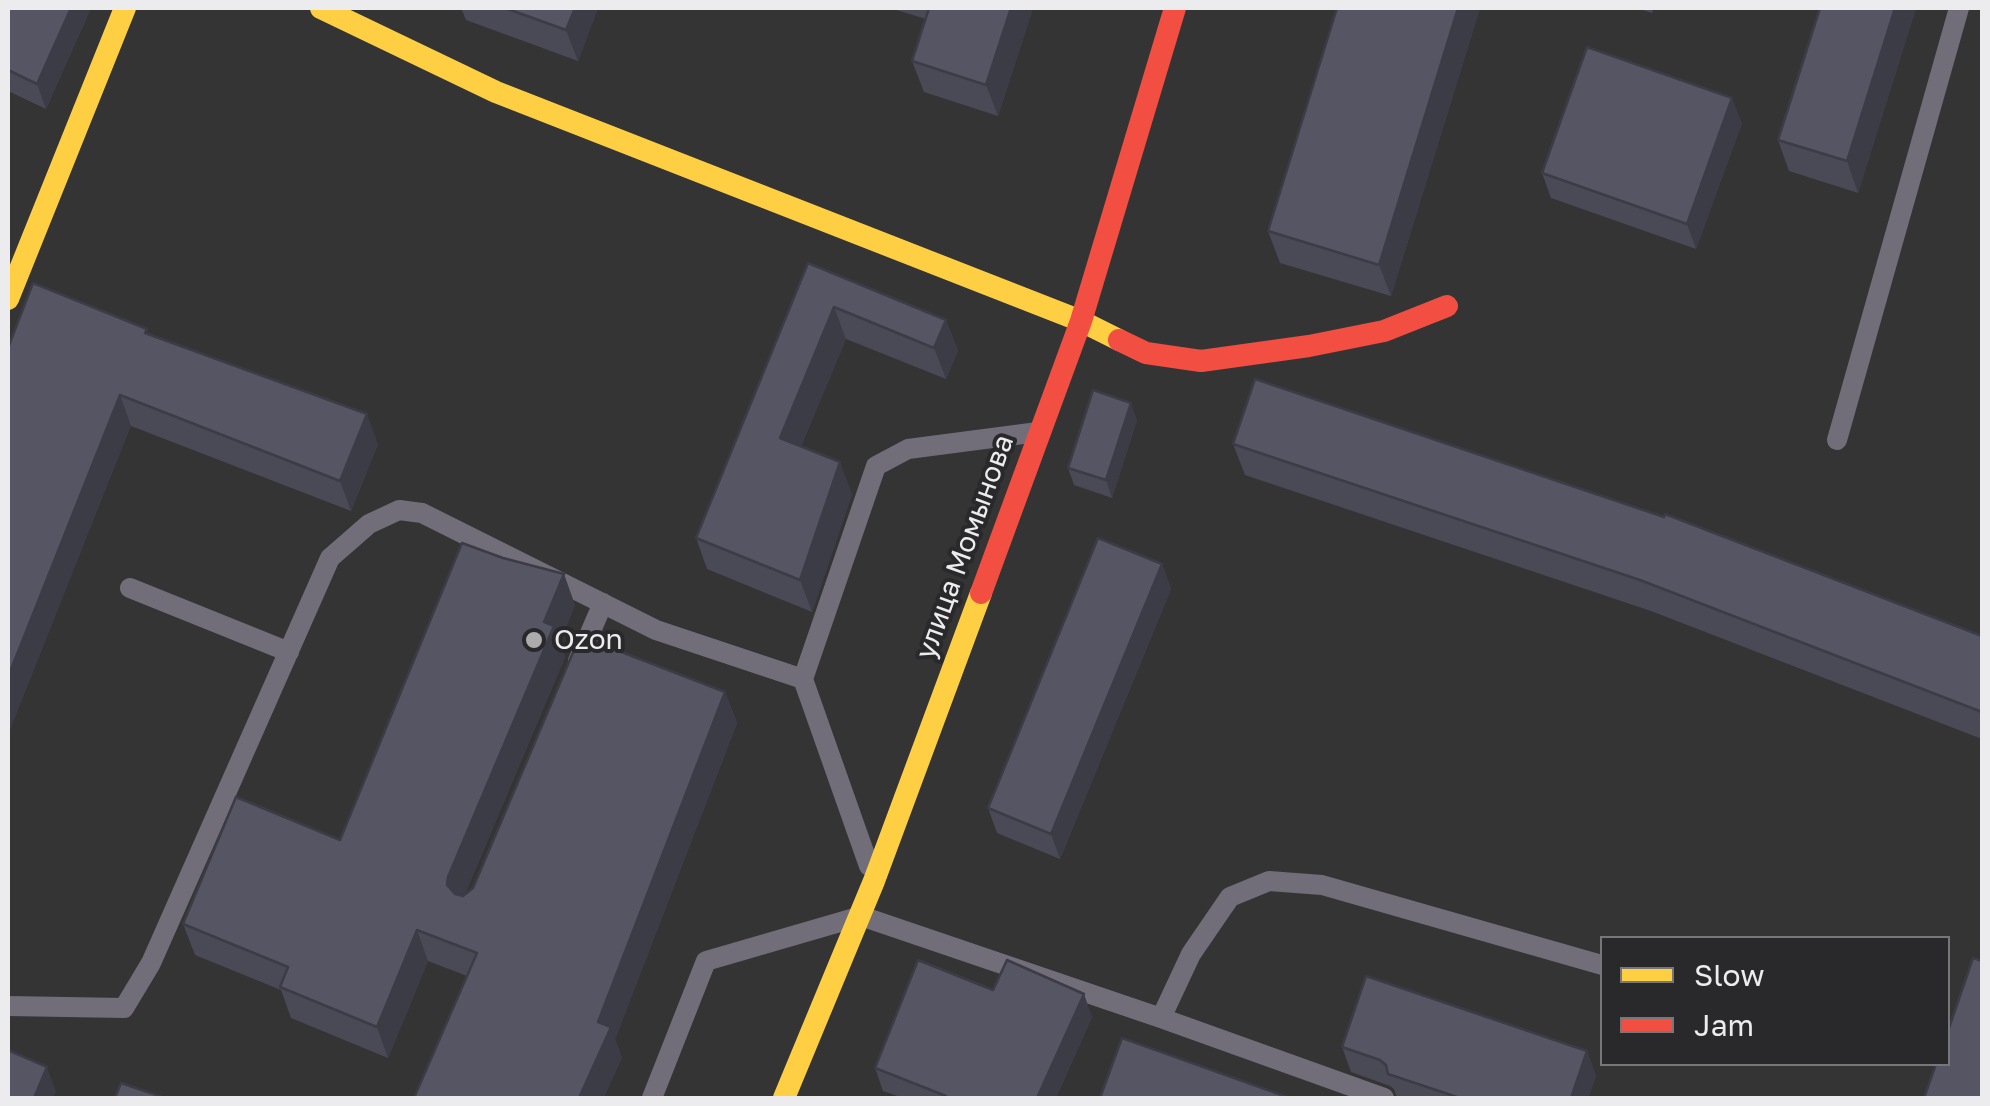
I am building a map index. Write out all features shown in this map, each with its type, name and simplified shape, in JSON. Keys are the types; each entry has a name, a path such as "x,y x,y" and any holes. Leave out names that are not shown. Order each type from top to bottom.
{"street":[{"path":"8,299 126,8"},
{"path":"321,8 496,92 1081,321 1146,353 1201,361 1384,331 1447,306"},
{"name":"улица Момынова","path":"784,1098 861,916 1081,321 1176,8"}],"lane":[{"path":"1837,440 1960,8"},
{"path":"874,881 803,679 876,466 908,449 1040,432"},
{"path":"8,1006 124,1008 151,963 330,558 369,524 399,510 422,513 656,630 803,679"},
{"path":"130,588 288,652"},
{"path":"572,676 603,603"},
{"path":"1161,1018 1191,954 1230,897 1269,881 1322,885 1600,964"},
{"path":"652,1098 706,961 861,916 1384,1098"}],"building":[{"path":"8,8 71,8 37,84 8,70"},
{"path":"505,8 575,8 566,30"},
{"path":"929,8 1011,8 986,85 912,61"},
{"path":"1337,8 1458,8 1379,265 1268,231"},
{"path":"1820,8 1895,8 1847,161 1778,140"},
{"path":"1587,47 1732,98 1687,224 1542,173"},
{"path":"808,263 946,320 934,348 834,307 780,438 840,462 800,580 696,538"},
{"path":"33,283 147,329 145,333 367,414 340,481 120,395 8,677 8,348"},
{"path":"1255,379 1664,517 1665,514 1982,636 1982,712 1640,580 1233,444"},
{"path":"1093,390 1131,403 1106,480 1068,468"},
{"path":"1098,538 1162,564 1051,834 988,808"},
{"path":"462,543 564,574 544,622 554,626 448,877 447,885 455,894 463,896 473,888 580,636 725,692 598,1022 611,1027 579,1098 414,1098 477,953 417,930 377,1027 280,987 288,967 183,924 236,797 340,840"},
{"path":"1973,958 1982,961 1982,1098 1924,1098 1935,1066 1950,1066 1950,1025"},
{"path":"918,960 993,990 1007,960 1084,994 1037,1098 945,1098 875,1068"},
{"path":"1366,976 1587,1051 1571,1098 1460,1098 1388,1074 1380,1060 1342,1047"},
{"path":"1122,1038 1290,1098 1100,1098"},
{"path":"8,1050 47,1067 34,1098 8,1098"},
{"path":"121,1083 165,1098 115,1098"}],"traffic: slow":[{"path":"8,299 125,8"},
{"path":"321,8 496,92 1081,321 1119,340"},
{"path":"784,1098 874,881 981,593"}],"traffic: jam":[{"path":"981,593 1081,321 1175,8"},
{"path":"1119,340 1146,353 1201,361 1384,331 1447,306"}],"place":[{"name":"Ozon","path":"534,640"}]}
